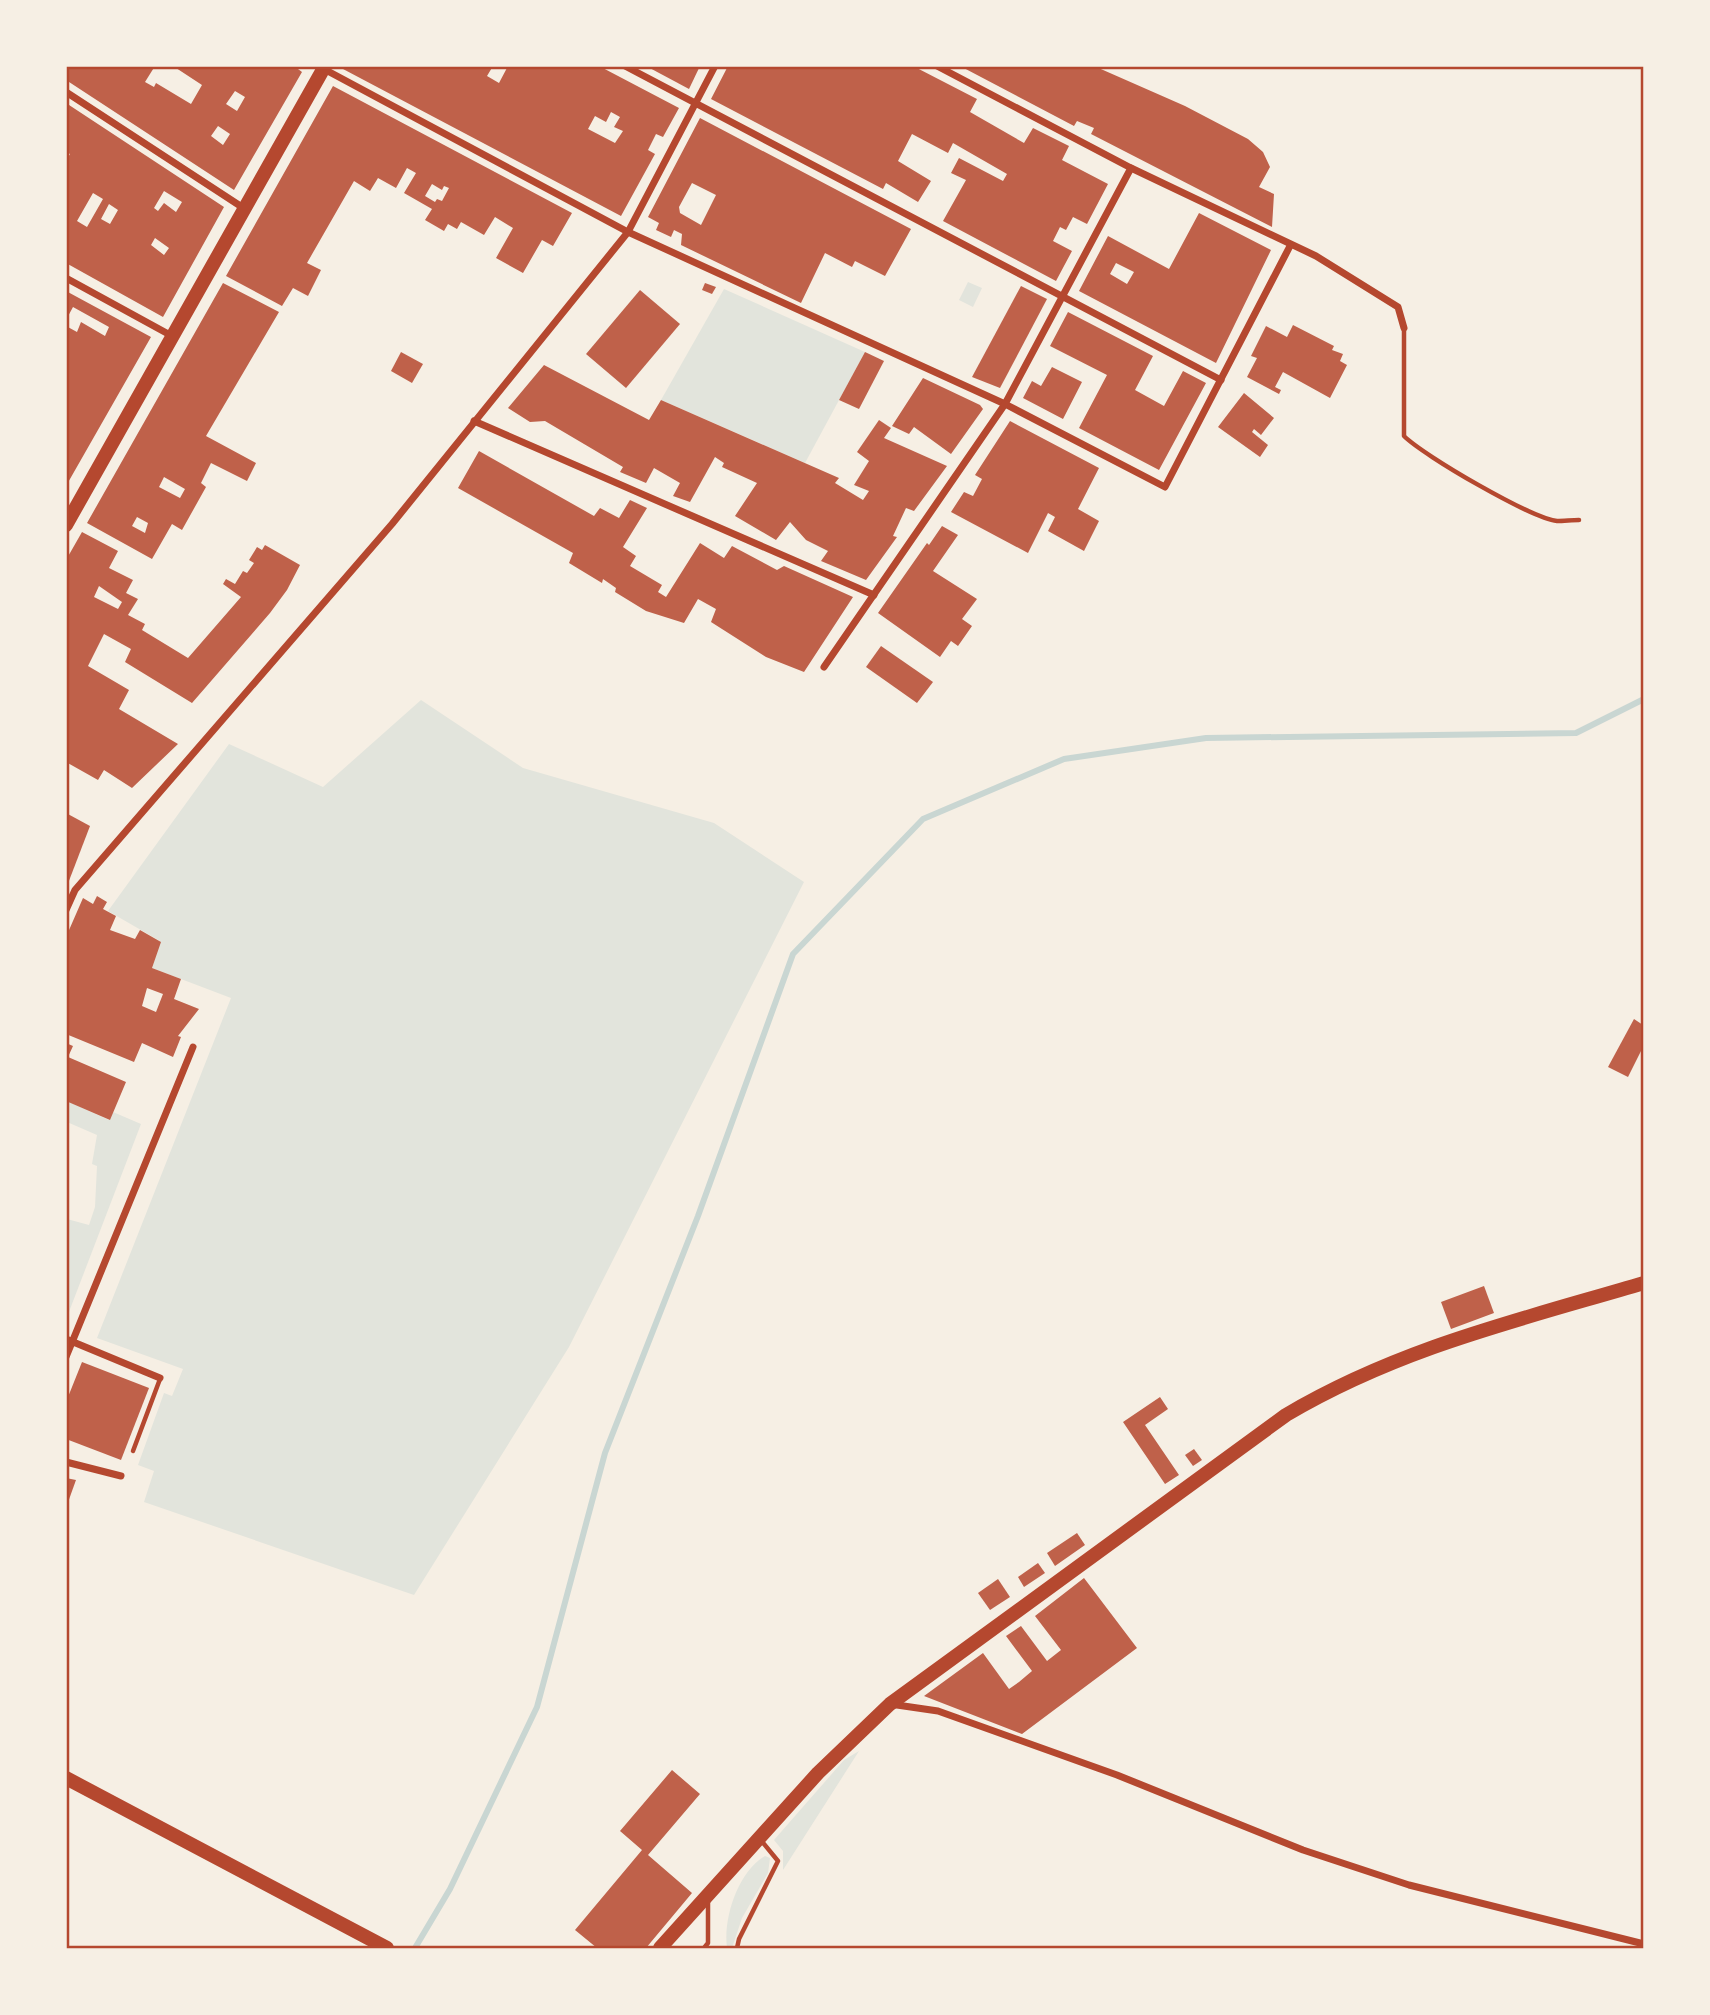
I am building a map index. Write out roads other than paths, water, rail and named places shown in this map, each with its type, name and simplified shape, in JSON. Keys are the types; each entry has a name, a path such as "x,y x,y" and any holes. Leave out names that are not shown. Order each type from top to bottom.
{"main road":[{"path":"66,525 323,67"},
{"path":"660,1948 818,1773 890,1704 1286,1415 1336,1385 1436,1345 1643,1283"},
{"path":"66,1778 387,1948"}],"street":[{"path":"625,66 1221,380"},
{"path":"66,910 75,890 392,524 628,232 715,66"},
{"path":"937,66 1131,168 1290,246 1316,256 1398,307 1404,328"},
{"path":"323,67 628,232 1005,404 1165,487 1290,246"},
{"path":"66,92 245,209"},
{"path":"824,667 1005,404 1131,168"},
{"path":"66,278 173,337"},
{"path":"474,421 874,595"},
{"path":"66,1357 70,1341 193,1047"},
{"path":"70,1341 160,1378"},
{"path":"66,1462 121,1476"},
{"path":"890,1704 939,1711 1116,1775 1303,1850 1409,1885 1643,1944"}],"lane":[{"path":"1404,328 1404,436 1419,451 1530,512 1555,521 1579,520"},
{"path":"134,1451 160,1378"},
{"path":"737,1948 738,1939 778,1861 760,1838"},
{"path":"704,1948 708,1943 708,1895"}],"waterway":[{"path":"415,1948 450,1889 537,1707 605,1453 698,1216 793,954 923,819 1064,759 1206,738 1576,733 1644,699"}]}
